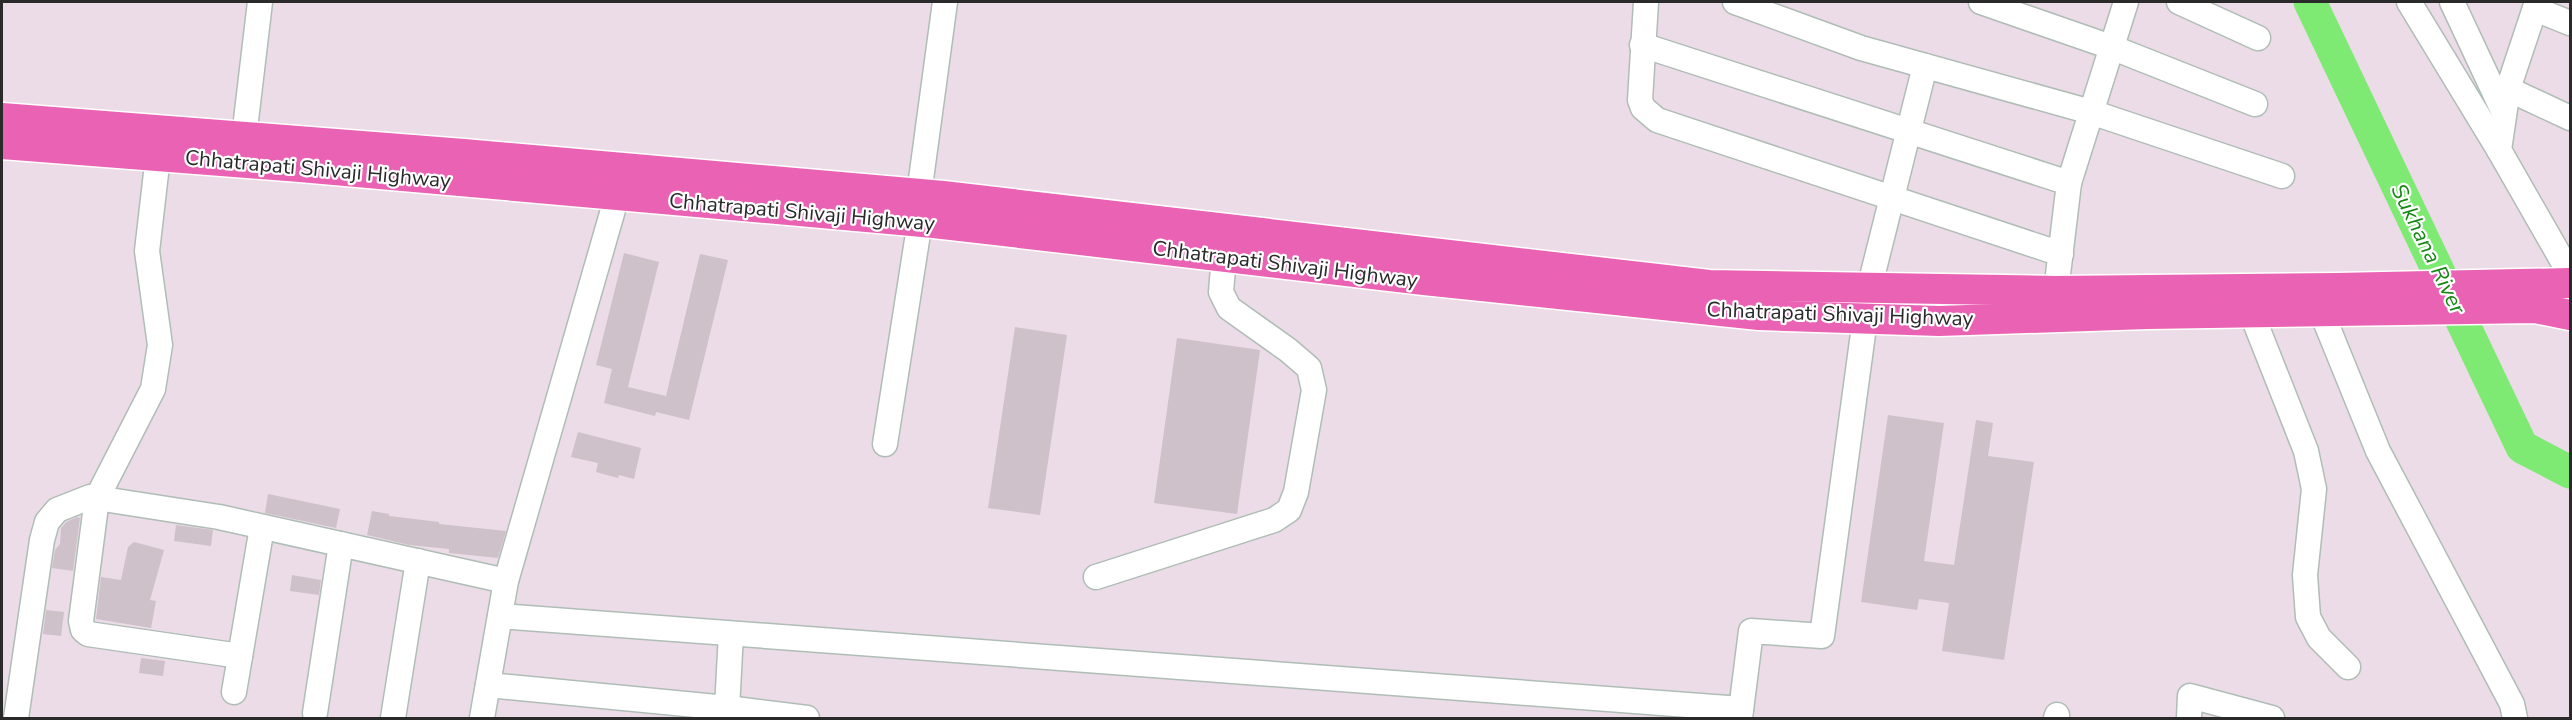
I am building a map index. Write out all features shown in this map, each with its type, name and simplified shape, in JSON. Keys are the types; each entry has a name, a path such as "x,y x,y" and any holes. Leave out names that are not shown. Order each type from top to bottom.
{"main road":[{"name":"Chhatrapati Shivaji Highway","path":"2,118 244,137 618,182"},
{"name":"Chhatrapati Shivaji Highway","path":"2,144 158,156 618,182 920,208 1709,285 2056,291 2329,300 2530,296 2571,283"},
{"name":"Chhatrapati Shivaji Highway","path":"920,208 1224,256 1759,315 1939,321 2250,312 2329,300"},
{"name":"Chhatrapati Shivaji Highway","path":"2530,296 2571,315"}],"street":[{"path":"244,137 260,2"},
{"path":"885,444 920,208 945,2"},
{"path":"1646,2 1640,100 1643,108 1658,120 2061,254"},
{"path":"1735,2 1861,48 2091,112 2282,176"},
{"path":"1981,2 2112,46 2255,104"},
{"path":"2056,291 2069,183 2126,2"},
{"path":"2179,2 2258,38"},
{"path":"2409,2 2571,274"},
{"path":"2452,2 2504,113"},
{"path":"2499,150 2508,89 2536,5 2571,23"},
{"path":"1642,45 2069,183"},
{"path":"1869,289 1925,66"},
{"path":"2508,89 2571,118"},
{"path":"158,156 147,251 160,345 153,389 97,498 81,621 83,630 88,634 240,656"},
{"path":"482,718 506,581 618,182"},
{"path":"1096,577 1274,520 1289,510 1293,501 1314,390 1309,368 1229,308 1221,292 1224,256"},
{"path":"2329,300 2378,451 2512,704 2515,718"},
{"path":"2250,312 2306,451 2314,489 2305,575 2308,617 2319,638 2348,667"},
{"path":"500,616 1740,714 1752,631 1822,636 1865,318"},
{"path":"16,718 42,540 47,522 57,510 90,497 219,517 506,581"},
{"path":"234,692 262,527"},
{"path":"315,712 341,544"},
{"path":"393,718 418,561"},
{"path":"727,708 731,634"},
{"path":"488,685 683,711 727,708 807,718"},
{"path":"2189,718 2190,696 2272,718"}],"building":[{"path":"624,253 659,262 628,387 666,396 700,254 728,260 689,420 656,412 655,416 604,403 612,369 596,365"},
{"path":"1015,327 1067,335 1040,515 988,508"},
{"path":"1177,338 1260,350 1237,514 1154,503"},
{"path":"1888,415 1944,423 1924,561 1954,565 1976,420 1993,423 1988,456 2034,462 2004,660 1942,651 1949,603 1919,599 1917,610 1861,602"},
{"path":"578,432 641,448 634,479 619,475 618,478 596,472 598,463 571,457"},
{"path":"268,494 340,509 336,528 265,513"},
{"path":"372,511 389,514 389,516 439,522 439,524 506,531 498,558 449,553 449,549 409,545 367,535"},
{"path":"80,518 73,571 52,568 55,550 60,544 61,528 66,522"},
{"path":"176,525 213,530 211,546 174,541"},
{"path":"134,542 164,550 150,600 156,601 151,628 96,619 101,577 121,580 128,547"},
{"path":"292,575 321,580 319,595 290,591"},
{"path":"46,610 64,612 61,636 43,634"},
{"path":"141,658 165,661 163,676 139,673"}],"waterway":[{"name":"Sukhana River","path":"2310,2 2522,447 2570,472"}]}
